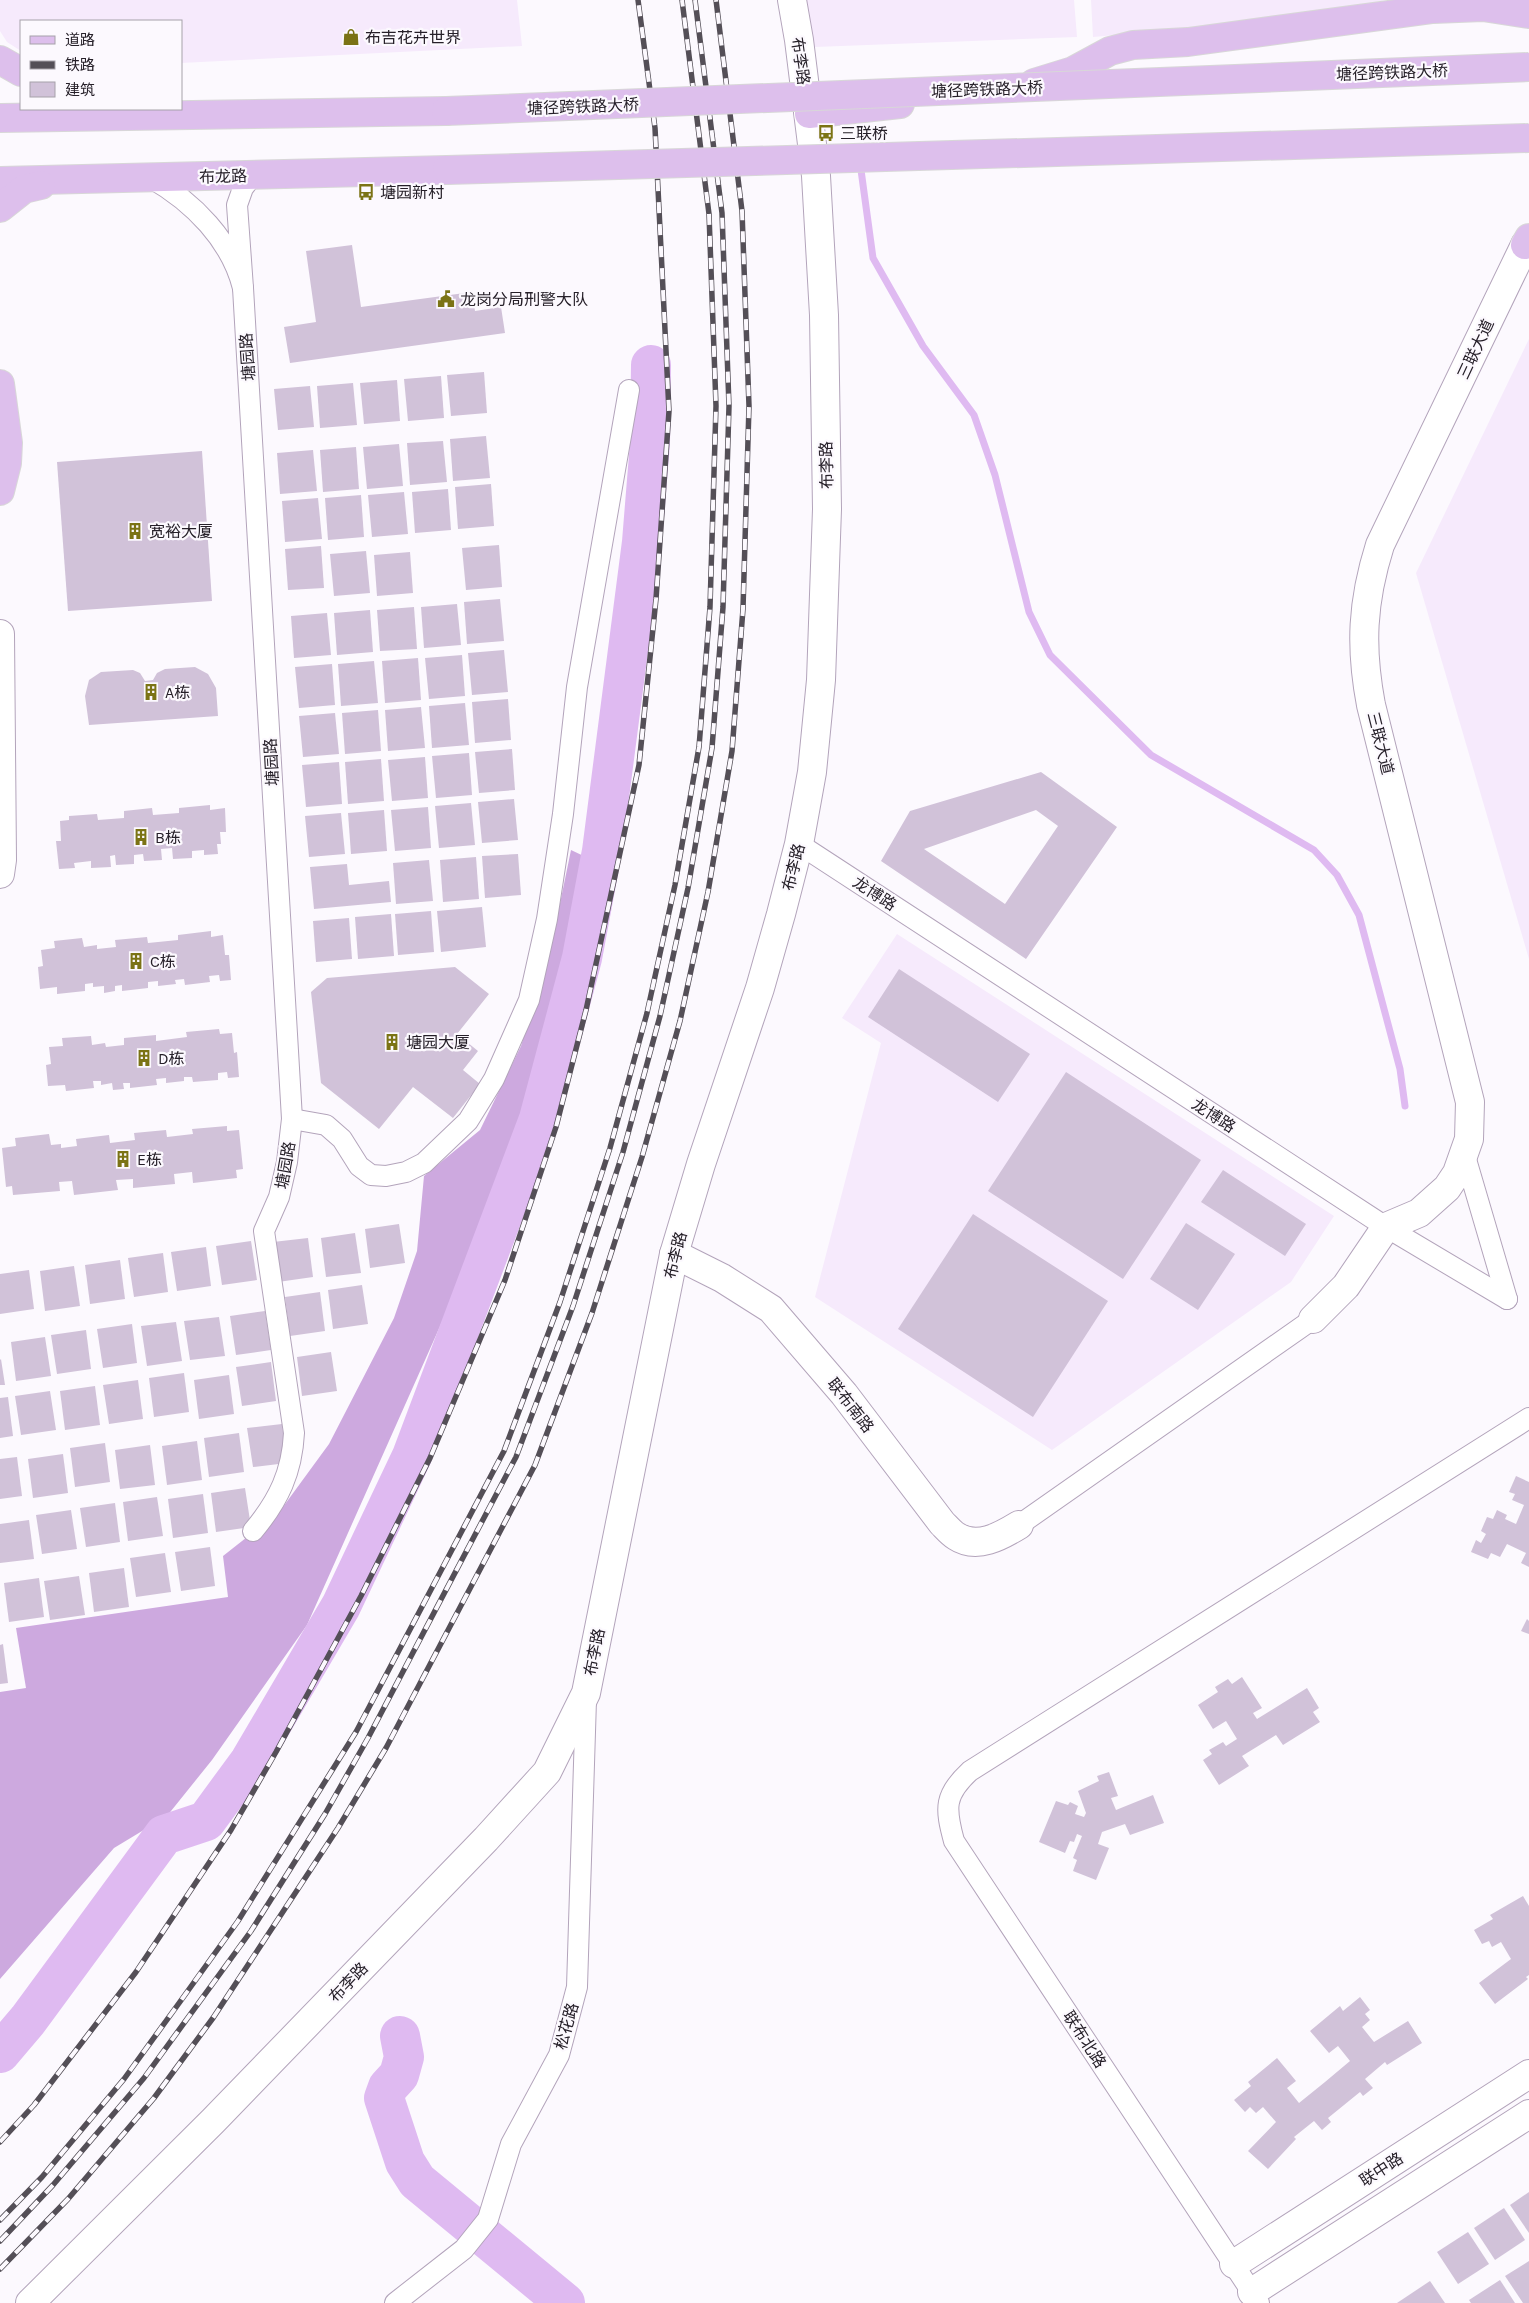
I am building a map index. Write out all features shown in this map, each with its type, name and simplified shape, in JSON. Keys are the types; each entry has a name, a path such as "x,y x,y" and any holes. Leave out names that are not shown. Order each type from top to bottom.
{"main road":[{"name":"布李路","path":"30,2303 213,2121 486,1839 547,1772 586,1693 674,1254 701,1164 760,988 799,844 812,772 821,680 827,508 821,240 809,114 792,0"},
{"path":"809,114 1004,90 1055,78 1074,71 1110,51 1133,45 1188,42 1433,8 1483,7 1529,14"},
{"path":"0,60 20,71"},
{"name":"塘径跨铁路大桥","path":"100,112 446,111 1529,66"},
{"path":"0,118 100,112"},
{"name":"布龙路","path":"0,181 447,170 1529,138"},
{"path":"0,208 24,189 61,180"},
{"name":"三联大道","path":"1386,1227 1419,1213 1434,1202 1452,1181 1465,1156 1470,1139 1470,1102 1371,705 1363,652 1363,624 1368,589 1380,545 1528,241"},
{"path":"0,384 8,443 7,463 0,491"},
{"path":"0,634 2,860 0,874"},
{"path":"1313,1319 1346,1286 1386,1227"},
{"name":"联布南路","path":"674,1254 722,1278 771,1309 844,1394 942,1522 957,1537 980,1542 1001,1536 1019,1525"},
{"name":"联中路","path":"1234,2264 1529,2074"},
{"name":"联中路","path":"1256,2297 1529,2114"}],"street":[{"name":"塘园路","path":"253,175 243,188 237,205 236,215 243,288 292,1119 287,1162 279,1197 264,1231 293,1440 292,1455 286,1481 253,1531"},
{"name":"塘园路","path":"151,178 173,190 208,224 230,254 238,270 243,288"},
{"path":"292,1119 326,1125 342,1139 359,1166 371,1175 406,1172 424,1163 468,1121 494,1079 529,1000 547,919 563,814 577,687 628,390"},
{"name":"龙博路","path":"799,844 1386,1227 1507,1299 1465,1156"},
{"path":"1019,1525 1313,1319"},
{"name":"联布北路","path":"1256,2297 954,1841 949,1822 948,1802 956,1784 970,1771 1529,1418"},
{"name":"松花路","path":"395,2303 464,2249 488,2219 511,2144 559,2055 578,1987 586,1693"}],"shaded area":[{"name":"布吉花卉世界","path":"0,0 517,0 522,46 182,63 182,20 20,20 20,50 7,42 0,31"},
{"path":"805,0 1074,0 1077,37 815,47"},
{"path":"1091,0 1386,0 1282,20 1093,37"},
{"path":"1529,339 1529,959 1416,573"},
{"path":"571,850 590,859 530,1087 462,1277 307,1625 212,1760 167,1816 114,1848 0,1979 0,1692 26,1688 16,1628 228,1597 223,1556 280,1511 329,1444 394,1318 417,1251 424,1176 480,1130 521,1046 550,952"},
{"path":"897,934 1334,1216 1291,1282 1052,1450 815,1297 881,1043 842,1018"}],"building":[{"name":"龙岗分局刑警大队","path":"352,245 361,307 472,292 475,311 501,307 505,333 290,363 284,327 316,322 306,251"},
{"path":"484,372 487,413 451,416 447,375"},
{"path":"441,376 444,418 408,421 404,379"},
{"path":"397,380 400,421 364,424 360,383"},
{"path":"353,383 357,425 320,428 317,386"},
{"path":"310,386 314,427 278,430 274,389"},
{"path":"486,436 490,478 453,481 450,439"},
{"path":"443,441 447,482 410,485 407,443"},
{"path":"399,444 403,486 367,489 363,447"},
{"path":"356,447 359,489 323,492 320,450"},
{"path":"313,450 317,491 280,494 277,453"},
{"name":"宽裕大厦","path":"202,451 212,601 68,611 57,462"},
{"path":"491,484 494,526 458,529 455,487"},
{"path":"448,489 451,530 415,533 412,492"},
{"path":"404,492 408,534 372,537 368,495"},
{"path":"361,495 364,537 328,540 325,498"},
{"path":"318,498 322,539 285,542 282,501"},
{"path":"499,545 502,587 466,590 462,548"},
{"path":"321,546 324,588 288,590 285,549"},
{"path":"366,551 370,593 334,596 330,554"},
{"path":"410,552 413,593 377,596 374,555"},
{"path":"500,599 504,641 467,644 464,602"},
{"path":"457,604 461,645 424,648 421,607"},
{"path":"414,607 417,649 380,651 377,610"},
{"path":"370,610 373,652 337,655 334,613"},
{"path":"327,613 331,655 294,658 291,616"},
{"path":"504,650 508,692 472,695 468,653"},
{"path":"462,655 465,696 429,699 425,658"},
{"path":"418,658 421,700 385,703 382,661"},
{"path":"374,661 378,703 341,706 338,664"},
{"path":"332,664 335,705 299,708 295,667"},
{"name":"A栋","path":"195,667 208,674 216,688 218,716 89,725 85,696 89,680 101,672 133,670 140,673 145,681 153,680 157,673 165,669"},
{"path":"508,699 511,740 475,743 472,702"},
{"path":"465,703 469,745 432,748 429,706"},
{"path":"421,707 425,748 388,751 385,710"},
{"path":"378,710 381,751 345,754 342,713"},
{"path":"335,713 339,754 303,757 299,716"},
{"path":"512,749 515,790 479,793 475,752"},
{"path":"469,753 472,795 436,798 432,756"},
{"path":"425,757 428,798 392,801 388,760"},
{"path":"381,759 384,801 348,804 345,762"},
{"path":"339,762 342,804 306,807 302,765"},
{"path":"1041,772 1117,827 1026,959 881,861 910,811","holes":["1036,810 1058,826 1005,904 924,849"]},
{"path":"514,799 518,840 482,843 478,802"},
{"path":"471,803 475,845 439,848 435,806"},
{"name":"B栋","path":"210,805 210,810 225,808 226,832 220,832 221,844 217,844 218,854 204,855 204,850 192,851 192,858 173,859 172,848 161,849 162,860 144,861 143,854 134,855 134,864 116,865 115,855 110,856 111,867 91,868 91,861 74,863 75,868 59,869 56,841 61,841 60,821 69,820 69,816 97,814 98,820 124,818 124,811 152,808 153,815 179,813 179,808"},
{"path":"428,807 431,848 395,851 391,810"},
{"path":"384,810 387,851 351,854 348,813"},
{"path":"341,813 345,854 309,857 305,816"},
{"path":"518,854 521,895 485,898 482,856"},
{"path":"476,857 479,899 443,902 440,860"},
{"path":"429,860 433,901 396,904 393,863"},
{"path":"347,864 349,885 389,881 391,902 314,909 310,867"},
{"path":"482,907 486,947 441,952 437,911"},
{"path":"431,911 434,952 398,955 395,914"},
{"path":"391,914 394,956 358,959 355,917"},
{"path":"349,918 352,959 316,962 313,921"},
{"name":"C栋","path":"211,931 211,937 223,935 225,955 229,955 231,980 220,981 219,975 209,976 210,982 185,985 184,979 175,980 176,984 158,986 158,981 148,982 148,988 122,991 122,985 115,986 115,991 104,993 104,986 93,987 93,983 85,984 85,991 57,994 57,987 40,989 38,967 43,966 41,950 55,948 54,941 82,938 84,947 97,945 97,949 116,947 115,940 147,937 148,943 178,940 178,935"},
{"name":"塘园大厦","path":"455,967 489,994 457,1034 478,1051 463,1070 480,1084 453,1118 413,1087 379,1129 321,1083 311,992 327,978"},
{"path":"899,969 1030,1054 998,1102 868,1017"},
{"name":"D栋","path":"219,1029 220,1034 232,1033 234,1053 237,1052 239,1077 228,1078 227,1072 218,1073 218,1080 193,1082 192,1077 184,1077 184,1081 166,1083 166,1078 156,1079 157,1085 130,1088 130,1083 123,1083 124,1089 113,1090 112,1083 101,1085 101,1081 93,1081 94,1088 66,1091 65,1085 48,1086 46,1065 51,1064 49,1047 63,1046 62,1038 91,1036 92,1045 105,1043 106,1047 124,1045 124,1038 156,1035 156,1041 187,1037 186,1032"},
{"path":"1066,1072 1201,1160 1123,1279 988,1191"},
{"name":"E栋","path":"227,1126 227,1131 239,1130 243,1169 236,1170 237,1178 193,1183 192,1172 174,1174 175,1184 133,1188 133,1179 116,1180 118,1190 74,1195 72,1181 59,1182 60,1191 13,1195 12,1186 6,1187 2,1148 16,1146 15,1138 49,1134 51,1145 61,1144 61,1148 77,1146 76,1139 109,1135 110,1143 135,1140 134,1133 166,1130 167,1137 193,1134 192,1129"},
{"path":"1223,1170 1306,1224 1285,1256 1201,1202"},
{"path":"973,1214 1108,1301 1033,1417 898,1329"},
{"path":"1186,1223 1235,1254 1198,1310 1150,1279"},
{"path":"399,1224 405,1263 370,1268 365,1229"},
{"path":"355,1233 361,1273 326,1277 321,1238"},
{"path":"308,1238 313,1277 278,1282 273,1242"},
{"path":"251,1241 257,1280 222,1285 216,1246"},
{"path":"206,1247 211,1286 177,1291 171,1252"},
{"path":"163,1253 168,1292 134,1297 128,1258"},
{"path":"120,1260 125,1299 90,1304 85,1265"},
{"path":"74,1266 80,1306 45,1311 40,1271"},
{"path":"29,1270 34,1309 0,1314 0,1274"},
{"path":"362,1285 368,1324 333,1329 328,1290"},
{"path":"320,1292 325,1331 290,1336 285,1297"},
{"path":"265,1311 271,1350 236,1355 230,1316"},
{"path":"219,1317 225,1356 190,1360 184,1321"},
{"path":"176,1322 182,1361 147,1366 141,1326"},
{"path":"132,1324 137,1363 103,1368 97,1329"},
{"path":"86,1330 91,1369 57,1374 51,1335"},
{"path":"45,1337 51,1376 16,1381 11,1342"},
{"path":"331,1352 337,1391 302,1396 297,1357"},
{"path":"1,1359 5,1385 0,1385"},
{"path":"271,1362 276,1401 242,1406 236,1367"},
{"path":"184,1373 189,1412 154,1417 149,1378"},
{"path":"229,1375 234,1414 199,1419 194,1380"},
{"path":"138,1380 143,1419 109,1424 103,1385"},
{"path":"95,1386 100,1425 65,1430 60,1391"},
{"path":"50,1391 56,1430 21,1435 15,1396"},
{"path":"8,1397 13,1436 0,1438 0,1398"},
{"path":"282,1424 287,1463 253,1467 247,1428"},
{"path":"239,1433 244,1472 209,1477 204,1438"},
{"path":"197,1441 202,1480 167,1485 162,1446"},
{"path":"105,1443 110,1482 75,1487 70,1448"},
{"path":"150,1445 155,1485 120,1489 115,1450"},
{"path":"63,1454 68,1493 33,1498 28,1459"},
{"path":"17,1457 22,1496 0,1499 0,1459"},
{"path":"1516,1476 1529,1482 1529,1567 1521,1563 1526,1553 1507,1544 1500,1557 1491,1553 1488,1559 1471,1552 1476,1540 1481,1543 1486,1534 1481,1531 1487,1517 1493,1519 1497,1510 1507,1515 1505,1519 1516,1524 1524,1505 1512,1500 1515,1494 1509,1492"},
{"path":"245,1488 251,1527 216,1532 211,1493"},
{"path":"203,1494 208,1533 173,1538 168,1499"},
{"path":"157,1497 163,1536 128,1541 123,1502"},
{"path":"115,1503 120,1542 86,1547 80,1508"},
{"path":"71,1510 77,1549 42,1554 36,1515"},
{"path":"29,1520 34,1559 0,1563 0,1524"},
{"path":"210,1547 215,1586 181,1591 175,1552"},
{"path":"165,1553 171,1592 136,1597 130,1558"},
{"path":"124,1568 129,1607 94,1612 89,1573"},
{"path":"79,1576 85,1615 50,1620 44,1581"},
{"path":"39,1578 44,1617 9,1622 4,1583"},
{"path":"1527,1619 1529,1621 1529,1634 1521,1631"},
{"path":"3,1644 8,1683 0,1684 0,1645"},
{"path":"1242,1677 1262,1708 1253,1713 1257,1719 1307,1688 1319,1708 1313,1712 1320,1722 1283,1745 1276,1735 1242,1756 1249,1766 1219,1785 1203,1760 1212,1754 1209,1750 1223,1742 1226,1746 1237,1739 1226,1721 1213,1729 1198,1705 1218,1692 1215,1687 1228,1679 1232,1684"},
{"path":"1109,1772 1118,1796 1111,1798 1116,1810 1153,1795 1164,1823 1130,1835 1125,1824 1102,1832 1098,1844 1109,1848 1096,1880 1073,1871 1077,1860 1073,1858 1082,1836 1077,1834 1074,1842 1070,1841 1065,1853 1039,1842 1056,1801 1068,1805 1070,1802 1078,1806 1075,1814 1084,1817 1086,1813 1078,1791 1099,1781 1097,1776"},
{"path":"1523,1896 1529,1906 1529,1975 1526,1977 1528,1979 1495,2004 1479,1983 1511,1959 1501,1942 1492,1947 1489,1941 1482,1944 1474,1930 1493,1919 1490,1915"},
{"path":"1360,1997 1370,2010 1365,2014 1370,2020 1362,2027 1374,2042 1408,2021 1422,2043 1387,2065 1385,2062 1365,2079 1373,2088 1363,2096 1360,2092 1328,2118 1331,2122 1322,2130 1314,2121 1294,2137 1296,2139 1268,2169 1248,2151 1276,2122 1263,2107 1256,2113 1250,2107 1245,2112 1234,2100 1251,2086 1248,2082 1277,2058 1296,2081 1287,2088 1299,2103 1325,2082 1350,2061 1338,2046 1329,2053 1310,2031 1340,2006 1343,2011"},
{"path":"1529,2192 1529,2233 1510,2205"},
{"path":"1504,2208 1525,2240 1495,2260 1474,2228"},
{"path":"1468,2232 1489,2264 1458,2284 1437,2252"},
{"path":"1529,2261 1529,2303 1523,2303 1505,2276"},
{"path":"1500,2280 1515,2303 1471,2303 1469,2300"},
{"path":"1430,2281 1445,2303 1397,2303"}],"waterway":[{"path":"861,170 873,258 923,346 974,415 995,475 1029,612 1050,655 1151,755 1314,850 1337,875 1359,915 1400,1069 1405,1106"},
{"path":"0,2053 28,2020 164,1835 206,1821 250,1761 341,1606 412,1456 539,1119 582,958 602,851 642,542 650,443 651,365"},
{"path":"400,2036 404,2057 399,2075 388,2087 384,2098 405,2162 417,2181 565,2303"}],"railway":[{"path":"0,2142 34,2105 136,1972 231,1830 276,1752 361,1596 430,1458 505,1280 556,1127 586,1010 639,765 656,599 669,411 655,128 638,0"},
{"path":"0,2220 42,2177 124,2079 238,1921 356,1732 504,1451 560,1302 610,1148 647,1013 675,885 699,747 710,607 716,406 709,214 682,0"},
{"path":"0,2241 53,2185 144,2078 251,1931 325,1814 368,1738 516,1457 573,1306 623,1152 660,1016 688,888 712,748 723,607 729,406 722,213 695,0"},
{"path":"0,2269 68,2199 154,2098 213,2018 338,1828 386,1748 535,1465 592,1313 642,1157 680,1021 708,892 732,751 743,609 749,406 742,211 716,0"}],"place":[{"name":"布吉花卉世界","path":"351,37"},
{"name":"三联桥","path":"826,133"},
{"name":"塘园新村","path":"366,192"},
{"name":"龙岗分局刑警大队","path":"446,299"},
{"name":"宽裕大厦","path":"135,531"},
{"name":"A栋","path":"151,692"},
{"name":"B栋","path":"141,837"},
{"name":"C栋","path":"136,961"},
{"name":"塘园大厦","path":"392,1042"},
{"name":"D栋","path":"144,1058"},
{"name":"E栋","path":"123,1159"}]}
